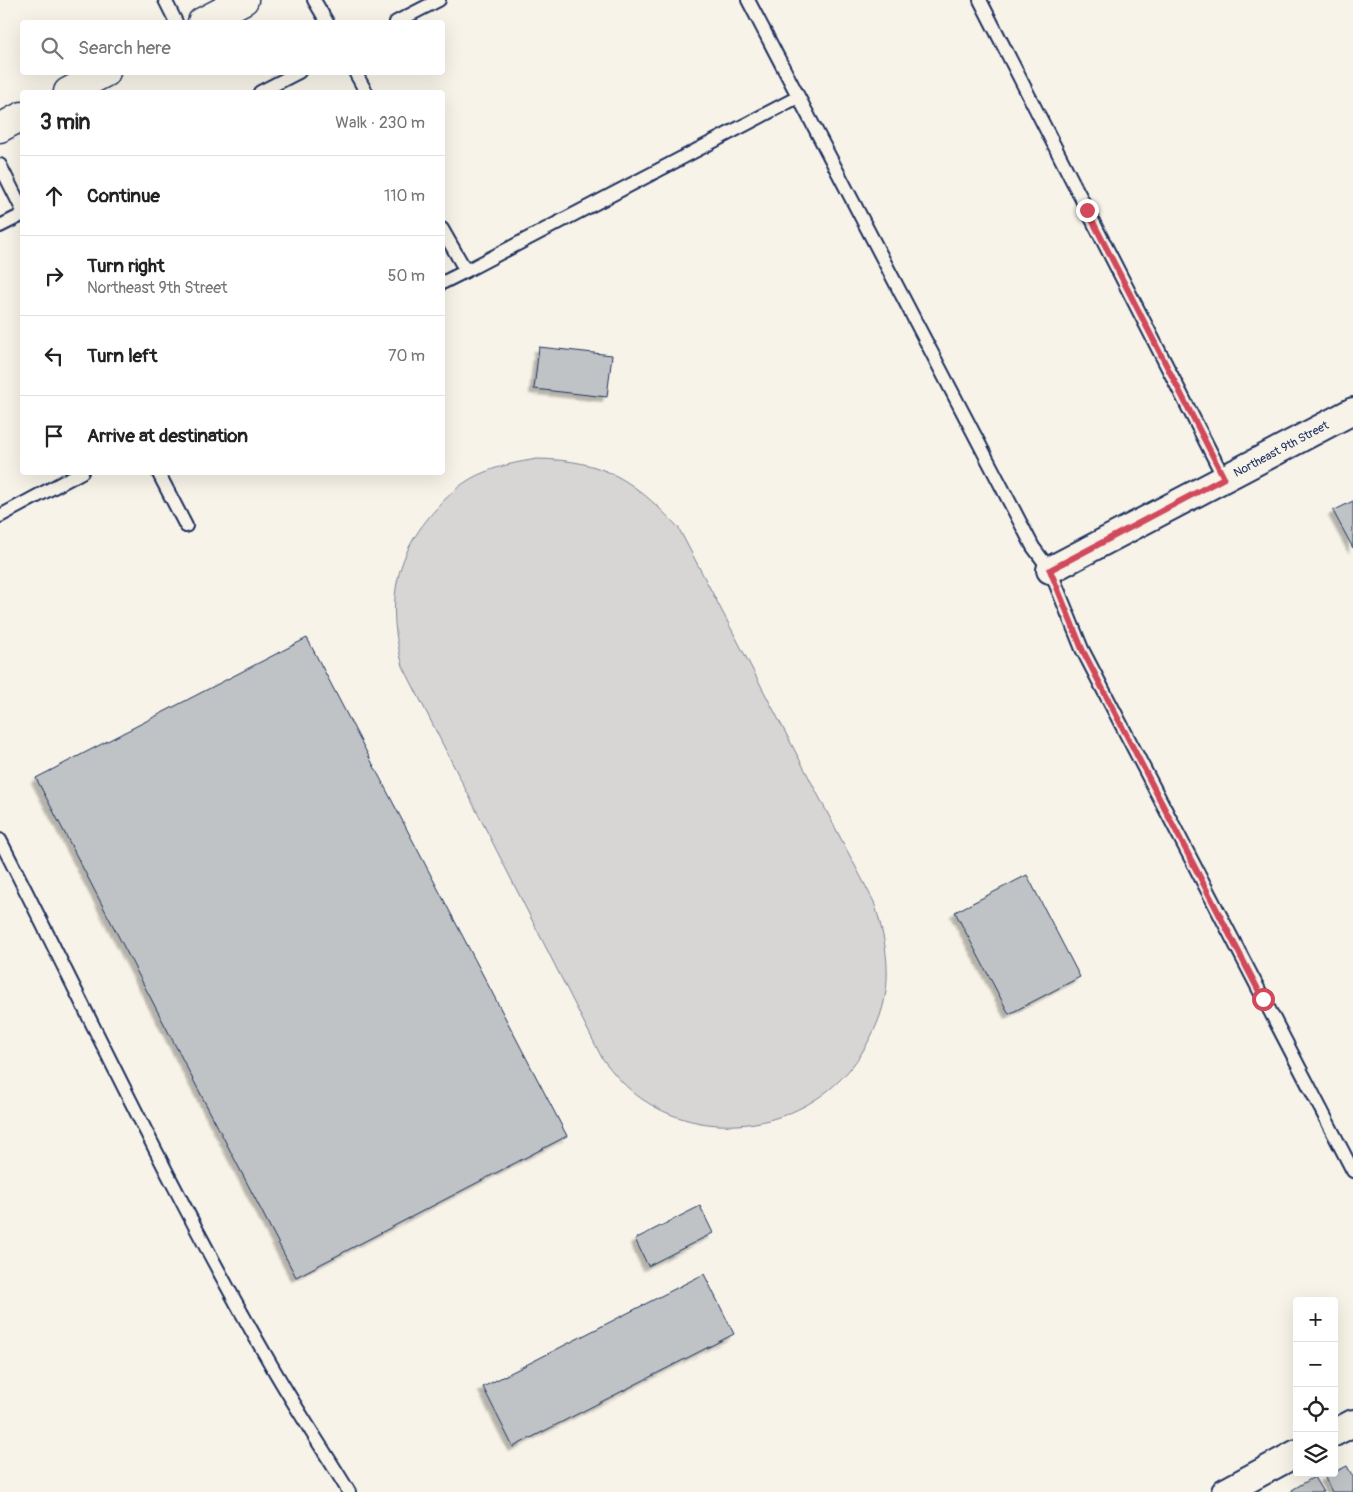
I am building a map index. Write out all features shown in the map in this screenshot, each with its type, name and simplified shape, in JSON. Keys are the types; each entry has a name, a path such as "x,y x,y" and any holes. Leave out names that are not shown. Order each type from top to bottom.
{"main road":[{"path":"206,20 244,0"},
{"path":"72,90 100,75"},
{"path":"0,128 20,117"}],"street":[{"name":"Northeast 9th Street","path":"1050,570 1353,411"},
{"path":"1336,1432 1353,1423"},
{"path":"1225,1492 1293,1455"}],"lane":[{"path":"165,0 175,20"},
{"path":"314,0 325,20"},
{"path":"400,20 439,0"},
{"path":"748,0 1033,548 1050,570 1082,649 1353,1172"},
{"path":"980,0 1224,478"},
{"path":"264,90 293,75"},
{"path":"357,75 365,90"},
{"path":"445,282 798,97"},
{"path":"0,165 20,205"},
{"path":"0,226 20,215"},
{"path":"445,234 466,271"},
{"path":"0,516 76,475"},
{"path":"160,475 186,526"},
{"path":"0,840 102,1046 230,1291 270,1365 349,1492"}],"shaded area":[{"path":"537,459 581,463 616,476 632,485 647,497 678,527 874,902 883,935 887,968 885,1000 877,1024 861,1054 841,1079 817,1098 790,1113 761,1122 730,1125 700,1123 670,1114 642,1099 616,1075 602,1058 403,666 395,623 397,582 402,563 422,526 448,497 471,478 498,467"}],"building":[{"path":"539,347 612,355 607,397 534,389"},
{"path":"1353,501 1353,548 1333,511"},
{"path":"307,638 567,1136 296,1277 36,778"},
{"path":"1027,875 1080,977 1009,1014 955,912"},
{"path":"700,1206 713,1233 648,1266 635,1239"},
{"path":"704,1274 734,1334 513,1447 483,1387"},
{"path":"1347,1466 1353,1477 1353,1492 1332,1492 1325,1477 1338,1477 1338,1470"},
{"path":"1314,1477 1323,1492 1293,1492 1292,1490"}],"route":[{"path":"1087,210 1224,478 1050,570 1082,649 1263,999"}]}
